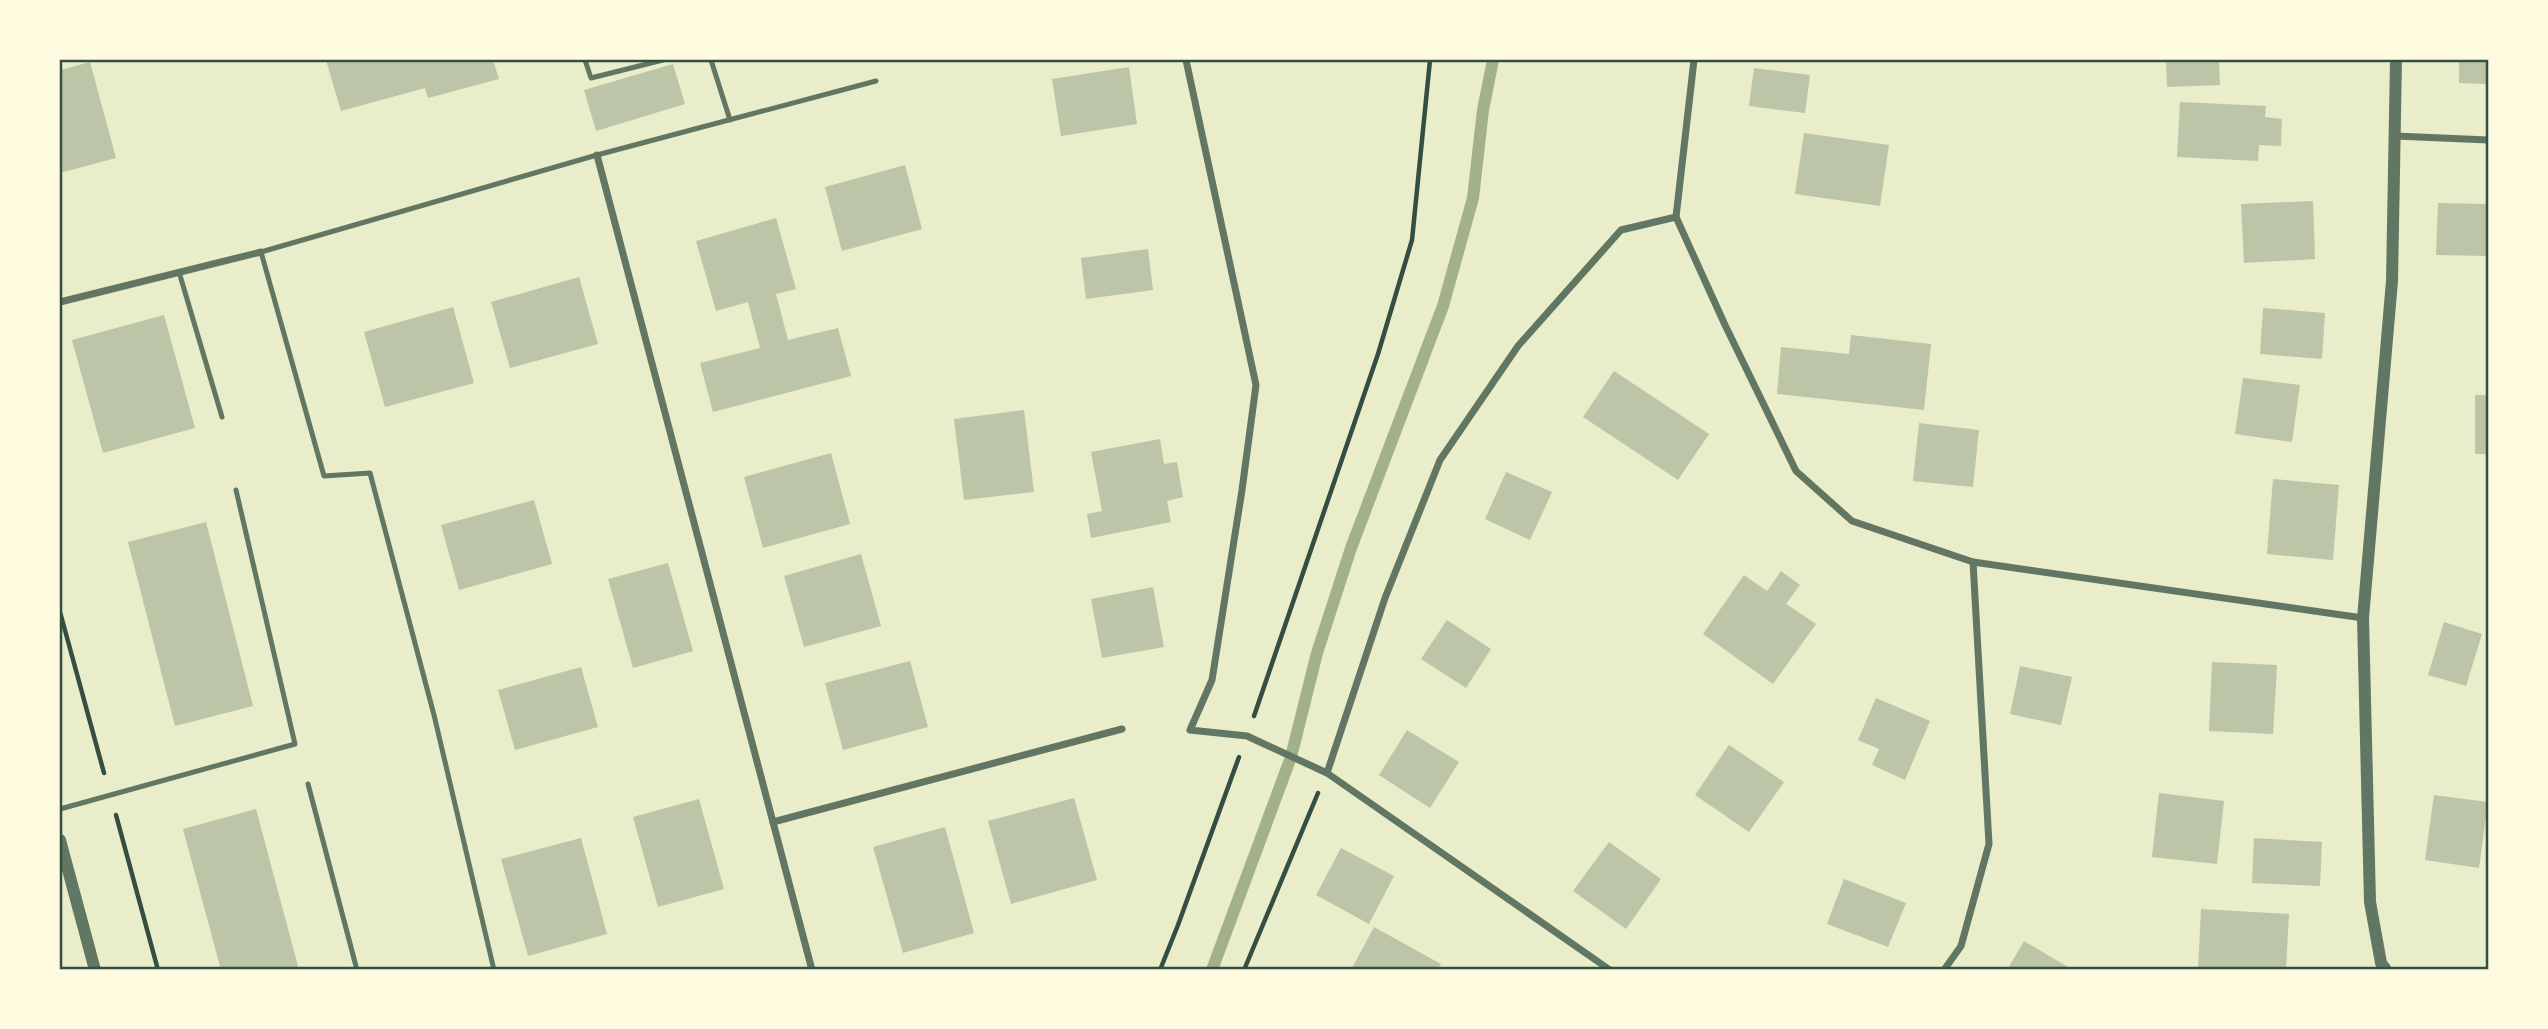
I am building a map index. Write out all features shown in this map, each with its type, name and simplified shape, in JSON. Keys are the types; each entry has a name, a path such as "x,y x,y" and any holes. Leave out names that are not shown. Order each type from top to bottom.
{"street":[{"path":"1186,60 1256,385 1212,680 1190,730 1247,736 1327,773 1610,970"},
{"path":"1694,60 1676,217 1796,471 1852,521 1973,562 2363,618"},
{"path":"2382,967 2370,902 2363,618 2392,281 2396,60"},
{"path":"2395,136 2488,140"},
{"path":"597,155 812,970"},
{"path":"1327,773 1385,598 1440,460 1518,346 1621,230 1676,217"},
{"path":"60,302 261,252"},
{"path":"1944,970 1961,946 1989,844 1973,562"},
{"path":"773,822 1122,729"},
{"path":"60,840 95,970"}],"lane":[{"path":"585,60 591,78 663,60"},
{"path":"711,60 730,120"},
{"path":"494,970 434,715 370,473 324,476 261,252 597,155 876,81"},
{"path":"179,272 222,417"},
{"path":"60,809 295,744 236,490"},
{"path":"308,784 357,970"}],"path":[{"path":"1160,970 1247,736 1378,354 1412,240 1430,60"},
{"path":"1244,970 1327,773"}],"building":[{"path":"326,60 493,60 499,79 428,98 425,88 341,111"},
{"path":"2166,60 2219,60 2220,85 2167,87"},
{"path":"2459,60 2488,60 2488,84 2459,83"},
{"path":"90,62 116,158 60,173 60,70"},
{"path":"673,64 685,104 596,131 584,90"},
{"path":"1129,67 1137,124 1061,136 1052,79"},
{"path":"1754,68 1810,75 1805,113 1749,106"},
{"path":"2180,102 2266,106 2265,117 2282,119 2281,146 2259,145 2258,161 2177,157"},
{"path":"1804,133 1889,145 1880,206 1795,194"},
{"path":"905,165 922,229 842,251 825,187"},
{"path":"2313,201 2315,259 2244,263 2241,204"},
{"path":"2438,203 2488,204 2488,256 2436,255"},
{"path":"776,218 796,289 776,294 788,340 838,328 851,376 713,412 700,363 760,348 748,302 716,311 696,241"},
{"path":"1148,249 1153,290 1086,299 1081,258"},
{"path":"579,277 598,344 510,368 491,302"},
{"path":"453,307 474,383 385,407 364,332"},
{"path":"2263,308 2325,313 2322,359 2260,354"},
{"path":"164,315 195,428 103,453 72,340"},
{"path":"1851,335 1931,344 1924,410 1777,394 1781,347 1849,354"},
{"path":"1614,371 1709,434 1678,480 1583,417"},
{"path":"2243,378 2300,385 2292,442 2235,434"},
{"path":"2475,395 2488,395 2488,454 2475,454"},
{"path":"1024,410 1034,492 964,500 954,419"},
{"path":"1919,423 1979,430 1973,487 1913,481"},
{"path":"1160,439 1164,464 1177,462 1183,497 1167,501 1171,522 1091,538 1087,514 1102,511 1091,452"},
{"path":"831,453 850,524 763,548 744,477"},
{"path":"1506,472 1552,492 1530,540 1485,519"},
{"path":"2273,479 2339,485 2333,560 2267,554"},
{"path":"534,500 552,564 459,590 441,525"},
{"path":"206,522 253,706 175,726 128,542"},
{"path":"861,554 881,626 804,647 784,576"},
{"path":"668,563 693,651 633,668 608,579"},
{"path":"1781,571 1800,585 1786,604 1816,624 1773,684 1703,634 1744,575 1767,591"},
{"path":"1153,587 1164,647 1102,658 1091,599"},
{"path":"1447,620 1491,649 1466,688 1421,659"},
{"path":"2444,622 2482,634 2466,686 2428,675"},
{"path":"910,661 928,727 843,750 825,683"},
{"path":"2212,662 2277,665 2273,734 2209,731"},
{"path":"2020,666 2072,677 2061,725 2010,714"},
{"path":"581,667 598,727 515,750 498,690"},
{"path":"1876,698 1930,721 1905,780 1872,765 1879,749 1858,740"},
{"path":"1407,730 1459,762 1430,808 1379,775"},
{"path":"1729,745 1784,782 1749,832 1695,795"},
{"path":"2159,793 2224,801 2217,864 2152,857"},
{"path":"2434,795 2488,802 2479,868 2425,860"},
{"path":"1074,798 1097,880 1011,904 988,821"},
{"path":"699,799 724,889 658,907 633,817"},
{"path":"256,809 299,970 221,970 183,829"},
{"path":"945,827 974,933 903,953 873,847"},
{"path":"581,838 607,934 528,956 501,859"},
{"path":"2254,838 2322,842 2320,886 2252,883"},
{"path":"1609,842 1661,879 1626,929 1573,891"},
{"path":"1341,848 1394,876 1369,924 1316,895"},
{"path":"1844,879 1906,903 1888,947 1827,924"},
{"path":"2201,909 2289,914 2286,970 2198,970"},
{"path":"1374,927 1441,964 1437,970 1351,970"},
{"path":"2024,941 2073,970 2007,970"}],"waterway":[{"path":"1212,970 1291,757 1317,653 1351,548 1443,306 1473,198 1483,110 1493,60"}]}
